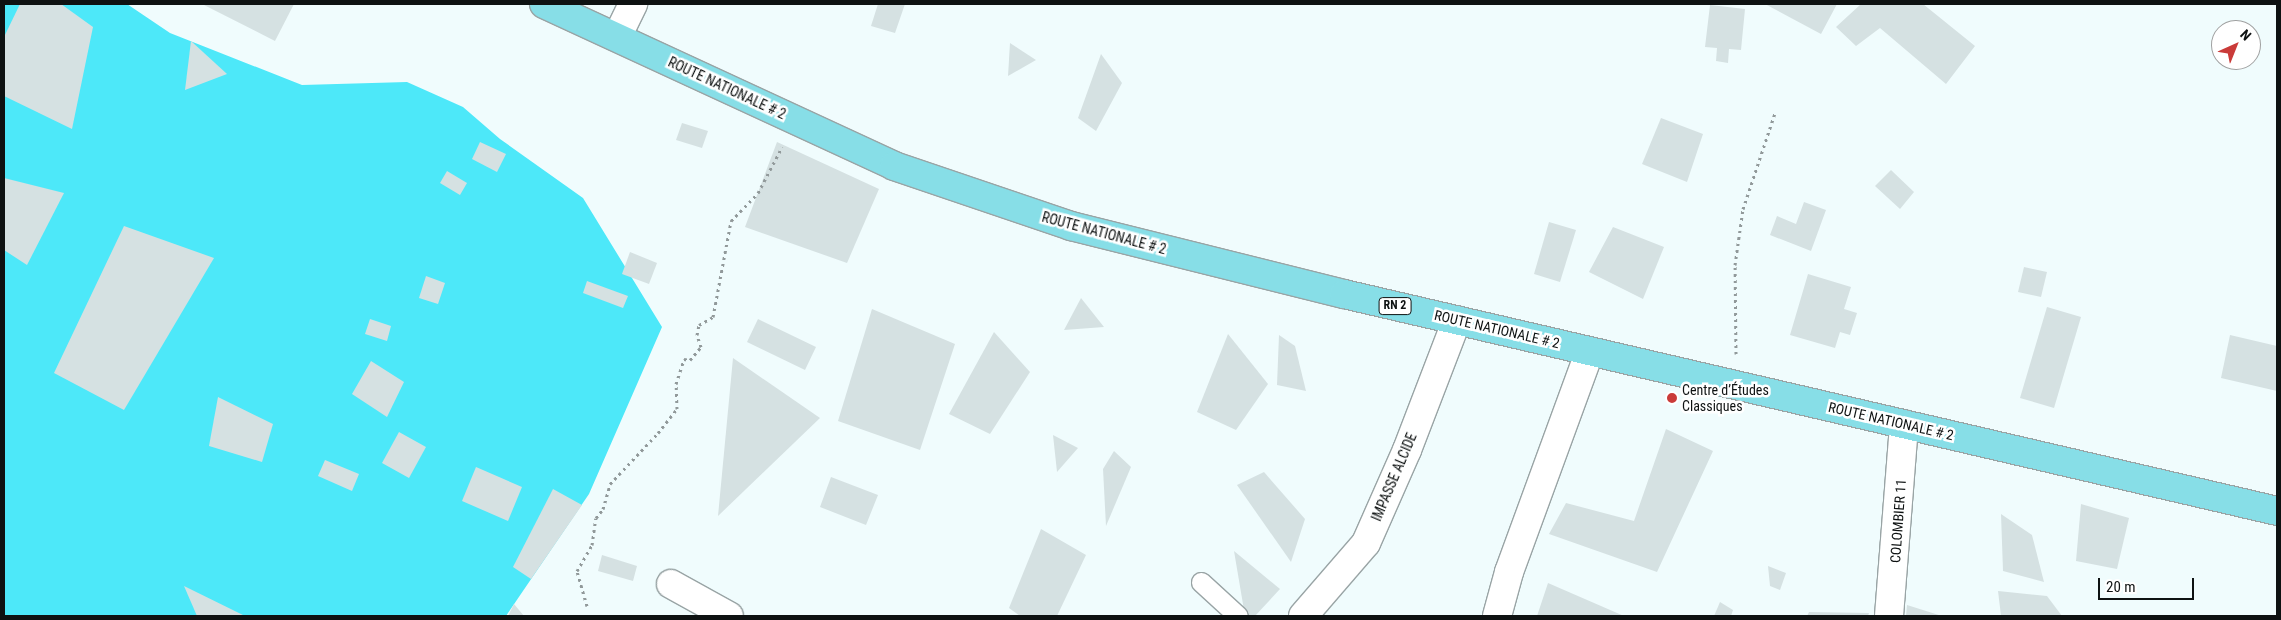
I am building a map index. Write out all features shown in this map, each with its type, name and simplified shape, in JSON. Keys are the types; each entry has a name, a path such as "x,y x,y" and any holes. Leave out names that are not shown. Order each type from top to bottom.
{"main road":[{"name":"ROUTE NATIONALE # 2","path":"544,4 894,166 1071,226 1457,320 2277,511"}],"street":[{"path":"617,37 633,4"},
{"name":"IMPASSE ALCIDE","path":"1302,616 1366,543 1407,450 1457,320"},
{"path":"1497,616 1509,572 1590,351"},
{"name":"COLOMBIER 11","path":"1889,616 1904,425"},
{"path":"671,584 730,616"}],"lane":[{"path":"1201,582 1238,616"}],"path":[{"path":"1738,384 1735,265 1743,209 1775,113"},
{"path":"587,606 577,571 592,545 596,518 603,509 610,484 658,433 677,409 676,384 684,359 690,360 701,347 699,325 713,317 731,221 758,193 796,120"}],"shaded area":[{"path":"4,4 127,4 170,33 302,85 407,82 463,107 500,139 583,198 662,327 589,494 506,616 4,616"}],"building":[{"path":"20,4 61,4 93,27 72,129 4,96 4,37"},
{"path":"202,4 294,4 275,41"},
{"path":"878,4 905,4 895,33 871,26"},
{"path":"1765,4 1837,4 1821,34"},
{"path":"1861,4 1923,4 1975,46 1946,84 1880,28 1856,46 1836,27"},
{"path":"1710,5 1745,9 1741,50 1729,49 1728,63 1716,61 1717,48 1705,47"},
{"path":"191,41 227,74 185,90"},
{"path":"1010,43 1036,60 1008,76"},
{"path":"1101,54 1122,83 1096,131 1078,118"},
{"path":"1661,118 1703,134 1687,182 1642,164"},
{"path":"682,123 708,131 702,148 676,140"},
{"path":"480,142 506,154 497,172 472,159"},
{"path":"777,142 879,189 847,263 745,227"},
{"path":"1891,170 1914,192 1900,209 1875,186"},
{"path":"447,171 467,183 460,195 440,183"},
{"path":"4,178 64,193 27,265 4,250"},
{"path":"1804,202 1826,210 1811,251 1770,235 1777,216 1796,224"},
{"path":"1549,222 1576,230 1560,282 1534,274"},
{"path":"124,226 214,258 124,410 54,373"},
{"path":"1613,227 1664,247 1643,299 1589,272"},
{"path":"630,252 657,263 649,284 622,274"},
{"path":"2024,267 2047,272 2041,297 2018,292"},
{"path":"1808,274 1851,287 1844,309 1857,313 1850,335 1840,332 1835,348 1790,335"},
{"path":"426,276 445,283 438,304 419,298"},
{"path":"587,281 628,296 623,308 583,293"},
{"path":"1081,298 1104,327 1064,330"},
{"path":"2047,307 2081,317 2054,408 2020,398"},
{"path":"872,309 955,344 920,450 838,421"},
{"path":"370,319 391,326 387,341 365,334"},
{"path":"758,319 816,347 805,370 747,342"},
{"path":"994,332 1030,372 990,434 949,414"},
{"path":"1228,334 1268,384 1236,430 1197,412"},
{"path":"1279,335 1295,346 1306,391 1277,385"},
{"path":"2230,335 2277,346 2277,391 2221,378"},
{"path":"733,358 820,418 718,516"},
{"path":"371,361 404,382 387,417 352,394"},
{"path":"218,397 273,424 262,462 209,446"},
{"path":"1666,429 1713,451 1657,572 1549,534 1566,503 1634,521"},
{"path":"399,432 426,447 409,478 382,463"},
{"path":"1053,435 1078,448 1057,472"},
{"path":"1114,451 1131,467 1106,526 1103,469"},
{"path":"325,460 359,474 352,491 318,476"},
{"path":"476,467 522,487 508,521 462,501"},
{"path":"1264,472 1305,519 1291,562 1237,485"},
{"path":"831,477 878,495 866,525 820,507"},
{"path":"553,489 582,505 531,579 513,567"},
{"path":"2081,504 2129,518 2117,569 2076,561"},
{"path":"2001,514 2032,535 2044,582 2003,571"},
{"path":"1041,529 1086,555 1057,616 1020,616 1009,608"},
{"path":"1234,551 1280,589 1255,616 1245,616"},
{"path":"602,555 637,566 633,581 598,571"},
{"path":"1768,566 1786,573 1780,590 1770,586"},
{"path":"1548,583 1624,616 1537,616"},
{"path":"184,586 245,616 197,616"},
{"path":"1998,591 2047,596 2062,616 2001,616"},
{"path":"1720,602 1733,610 1731,616 1714,616"},
{"path":"514,604 524,616 508,616"},
{"path":"1907,605 1942,616 1906,616"},
{"path":"1809,612 1869,613 1868,616 1807,616"}],"place":[{"name":"Centre d’Études Classiques","path":"1672,398"}]}
